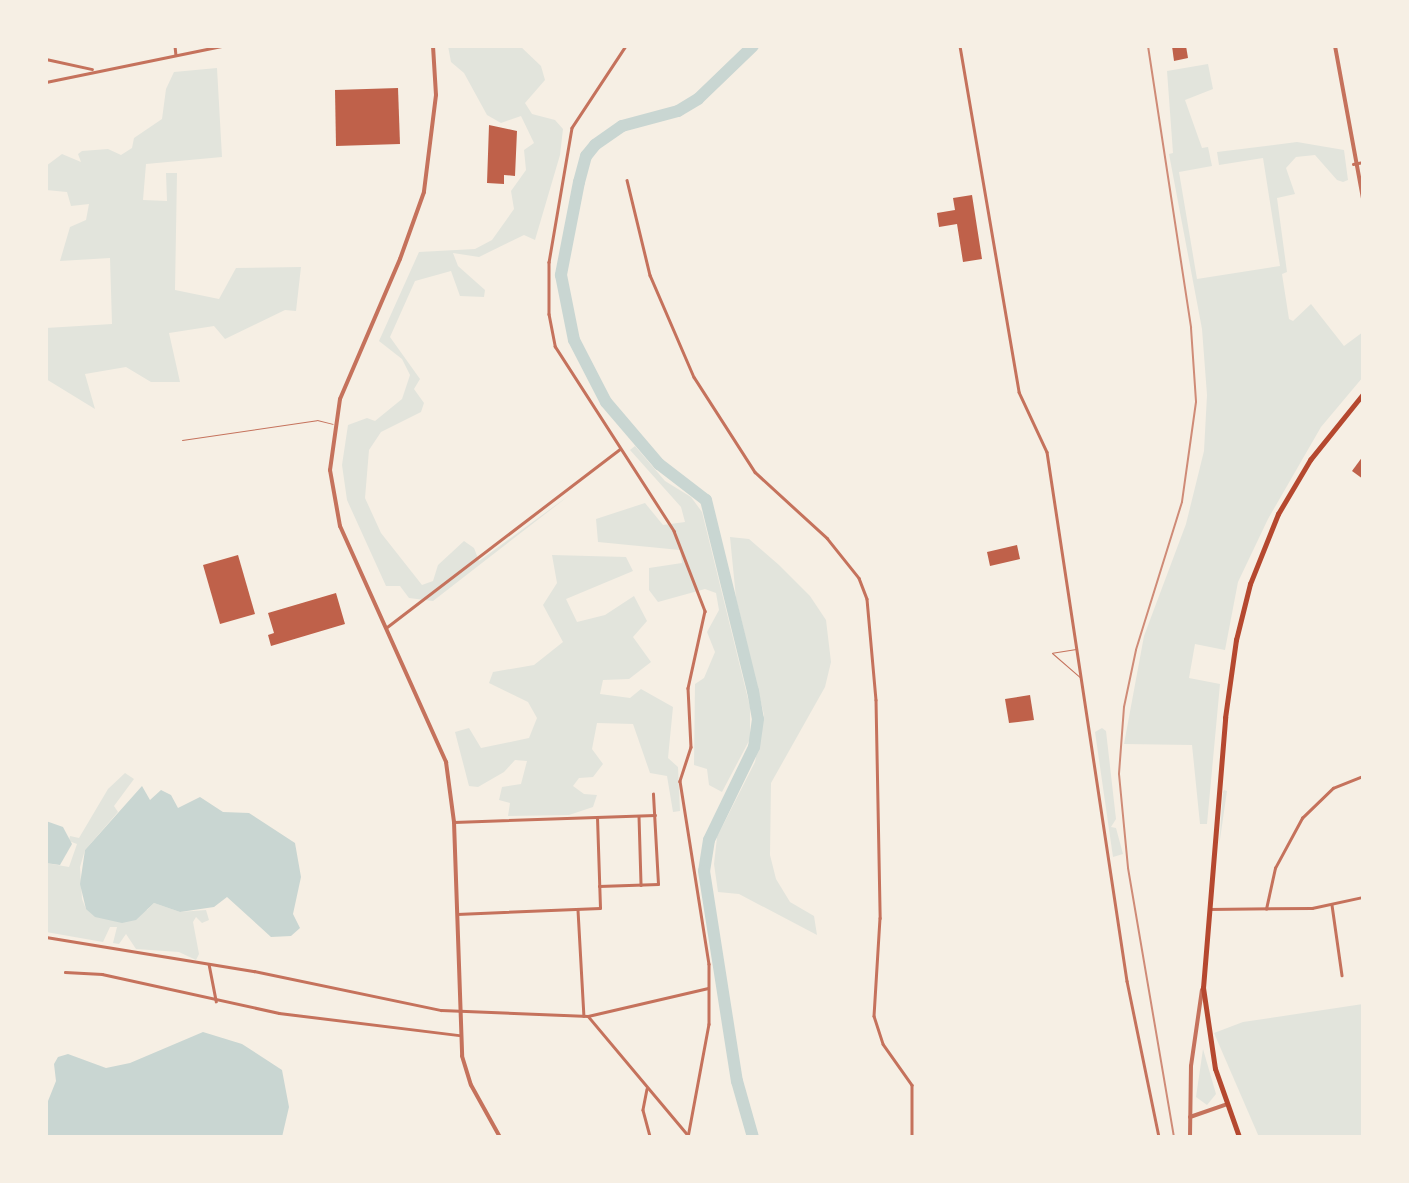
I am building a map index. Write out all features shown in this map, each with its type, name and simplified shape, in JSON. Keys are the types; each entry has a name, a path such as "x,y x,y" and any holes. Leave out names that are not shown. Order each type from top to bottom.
{"main road":[{"path":"1239,1137 1225,1105 1215,1069 1203,988 1225,718 1245,599 1284,501 1363,394"}],"street":[{"path":"174,46 176,55"},
{"path":"46,82 94,70 222,46"},
{"path":"433,46 436,95 424,192 333,424 330,470 334,504 441,745 454,822 459,1036 471,1085 500,1137"},
{"path":"626,46 572,128 549,276 556,346 677,538 704,611 688,688 692,747 680,781 708,956 708,1024 688,1135"},
{"path":"960,46 1019,392 1047,452 1127,981 1159,1137"},
{"path":"1335,46 1353,164 1363,199"},
{"path":"46,59 94,70"},
{"path":"1353,164 1363,162"},
{"path":"627,180 650,275 694,377 755,472 827,538 853,569 867,598 872,616 876,700 880,918 874,1016 883,1044 912,1085 912,1137"},
{"path":"387,627 620,449"},
{"path":"1266,909 1275,868 1298,824 1334,788 1363,776"},
{"path":"599,886 658,884 653,794"},
{"path":"454,822 655,815"},
{"path":"639,816 641,885"},
{"path":"456,914 600,908 597,818"},
{"path":"1208,909 1266,909 1332,905 1363,897"},
{"path":"1332,905 1342,975"},
{"path":"578,910 584,1016"},
{"path":"46,937 318,983 384,1001 458,1011 588,1016 708,988"},
{"path":"209,964 216,1001"},
{"path":"65,972 102,974 216,1001 349,1024 459,1036"},
{"path":"1190,1137 1195,1021 1203,988"},
{"path":"588,1016 627,1057 647,1089 688,1135"},
{"path":"647,1089 643,1110 650,1137"},
{"path":"1190,1117 1225,1105"}],"lane":[{"path":"182,440 317,420 333,424"},
{"path":"1077,648 1052,653 1081,678"}],"shaded area":[{"path":"448,46 520,46 541,66 545,80 525,103 532,114 555,120 563,129 560,155 535,240 524,235 479,257 453,253 458,266 485,290 484,297 460,296 451,271 415,281 390,337 420,379 414,389 424,403 421,412 381,432 369,450 365,498 381,533 422,585 433,581 438,565 464,541 474,548 479,561 571,494 433,601 409,598 400,586 386,586 347,500 342,465 348,425 367,418 375,421 402,399 410,375 402,359 379,341 419,252 475,249 492,240 514,209 511,191 526,170 524,150 534,143 521,116 501,123 487,115 464,73 451,62"},
{"path":"1208,64 1213,89 1185,100 1202,148 1208,147 1212,166 1179,172 1197,279 1280,266 1263,158 1219,165 1217,152 1297,142 1344,150 1348,180 1343,182 1337,180 1315,155 1296,157 1286,168 1295,194 1277,198 1287,272 1282,274 1289,319 1293,321 1311,304 1344,346 1363,332 1363,377 1321,427 1268,519 1238,582 1225,650 1195,644 1189,678 1220,684 1207,824 1200,824 1192,745 1124,744 1144,636 1186,524 1204,451 1207,395 1202,329 1169,154 1173,153 1167,71"},
{"path":"217,68 222,157 146,164 143,200 167,201 166,173 177,173 175,290 219,299 236,268 301,267 296,311 285,310 225,339 214,326 169,333 180,382 151,382 126,367 85,374 95,409 46,379 46,328 112,324 110,258 60,261 70,227 86,220 89,204 71,206 67,192 46,190 46,166 62,154 81,162 78,154 82,151 108,149 121,155 132,148 134,138 162,119 166,89 174,72"},
{"path":"635,446 665,481 691,497 702,512 750,707 750,739 722,792 709,785 707,769 694,765 695,684 704,678 715,652 707,632 719,610 716,593 705,589 658,602 649,590 649,568 682,563 680,550 598,542 596,519 645,503 663,525 685,522 681,507 630,450"},
{"path":"730,537 749,539 810,596 826,620 831,662 825,687 771,783 770,855 776,879 790,902 814,916 817,935 739,894 718,892 714,864 717,837 755,762 764,715 736,598"},
{"path":"552,555 626,557 633,571 566,599 577,622 605,615 634,596 647,621 633,637 651,662 629,679 603,680 600,694 630,698 641,689 673,707 668,758 678,767 680,811 673,812 667,776 650,773 633,724 597,723 592,749 603,764 593,777 579,778 573,786 584,794 597,795 593,807 569,815 508,816 510,803 499,800 502,787 521,784 527,761 515,760 504,772 478,787 469,786 455,732 469,728 481,748 529,738 537,718 528,702 489,683 493,672 534,665 563,642 543,605 557,583"},
{"path":"1102,728 1106,731 1116,819 1111,827 1116,828 1123,854 1113,857 1095,732"},
{"path":"125,773 134,779 114,806 118,812 85,850 80,867 82,899 86,909 147,910 154,903 180,912 206,910 209,920 202,923 196,917 193,922 199,954 196,960 179,952 136,949 126,934 119,944 113,943 117,927 110,927 103,942 46,932 46,863 69,867 77,844 69,841 70,836 79,838 108,789"},
{"path":"142,786 150,800 161,790 171,795 178,808 200,797 223,812 249,813 295,843 301,877 293,914 300,928 291,936 271,937 227,897 214,907 180,912 154,903 136,920 122,923 95,917 86,909 80,884 85,850"},
{"path":"1224,790 1227,791 1219,846 1223,792"},
{"path":"46,821 63,827 72,844 60,865 46,863"},
{"path":"1363,1004 1363,1137 1259,1137 1214,1033 1243,1022"},
{"path":"203,1032 242,1044 282,1070 289,1107 282,1137 46,1137 46,1106 56,1081 54,1064 58,1057 68,1054 106,1068 130,1063"},
{"path":"1203,1049 1216,1094 1207,1105 1196,1097"}],"building":[{"path":"1172,46 1186,46 1188,58 1174,61"},
{"path":"398,88 400,144 336,146 335,90"},
{"path":"489,125 517,131 515,176 504,175 504,184 487,183"},
{"path":"972,195 982,259 963,262 957,224 939,227 937,213 955,210 953,198"},
{"path":"1363,456 1363,479 1352,471"},
{"path":"1017,545 1020,559 990,566 987,552"},
{"path":"238,555 255,614 220,624 203,565"},
{"path":"336,593 345,624 271,646 268,635 274,633 268,613"},
{"path":"1030,695 1034,720 1009,723 1005,699"}],"waterway":[{"path":"753,46 698,99 678,111 622,126 595,145 586,156 579,182 561,275 574,340 606,402 659,464 706,500 753,691 758,719 754,747 709,840 704,871 737,1081 753,1137"}],"railway":[{"path":"1148,46 1191,328 1196,402 1182,502 1136,650 1124,707 1119,774 1128,868 1174,1137"}]}
